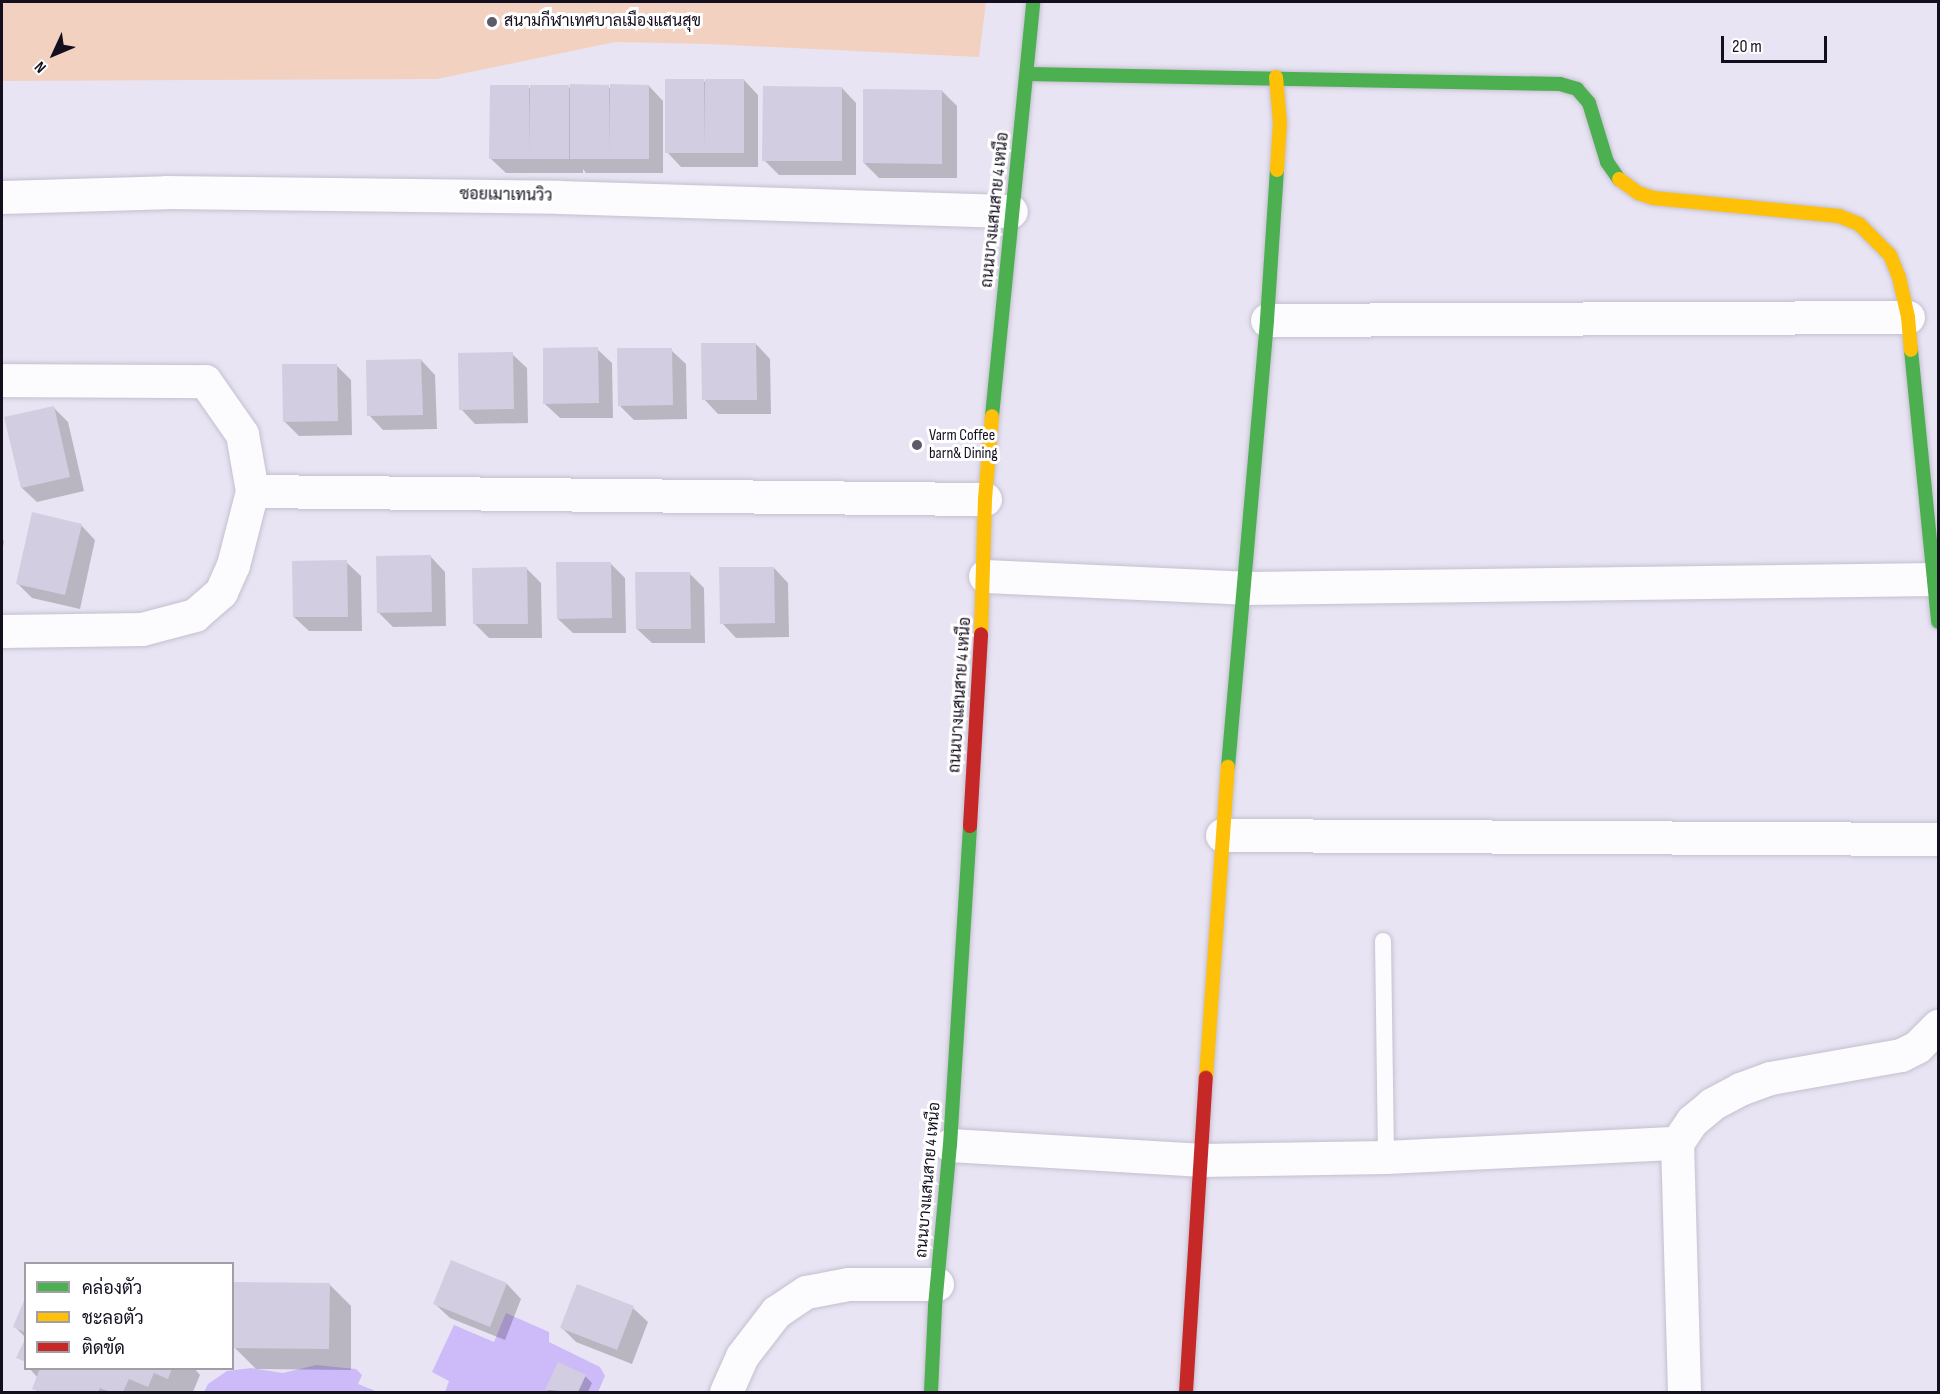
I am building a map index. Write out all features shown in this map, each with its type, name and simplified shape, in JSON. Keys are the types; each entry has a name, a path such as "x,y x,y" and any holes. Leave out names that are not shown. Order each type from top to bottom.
{"street":[{"name":"ถนนบางแสนสาย 4 เหนือ","path":"931,1392 936,1295 950,1145 985,576 985,499 1011,211 1034,2"},
{"path":"1027,74 1276,76 1560,84 1577,89 1589,103 1607,162 1623,184 1653,198 1839,216 1859,224 1890,255 1899,277 1908,317 1938,622"},
{"path":"1186,1392 1199,1160 1222,835 1268,320 1280,123 1276,76"},
{"name":"ซอยเมาเทนวิว","path":"2,197 166,192 559,196 1011,211"},
{"path":"1268,320 1908,317"},
{"path":"2,380 205,381 242,434 252,491 233,565 220,592 195,615 142,629 2,630"},
{"path":"252,491 985,499"},
{"path":"985,576 1245,588 1935,579"},
{"path":"1222,835 1938,839"},
{"path":"1684,1392 1677,1143 1692,1121 1712,1104 1740,1089 1770,1078 1901,1055 1917,1047 1938,1026"},
{"path":"950,1145 1199,1160 1386,1157 1677,1143"},
{"path":"726,1392 742,1356 776,1312 806,1292 848,1299 936,1295"}],"lane":[{"path":"1383,941 1386,1157"}],"shaded area":[{"name":"สนามกีฬาเทศบาลเมืองแสนสุข","path":"2,2 986,2 979,57 708,44 615,42 437,79 2,81"},
{"path":"506,1313 549,1332 549,1342 600,1367 605,1376 598,1392 445,1392 449,1381 432,1372 454,1325 494,1342"},
{"path":"316,1365 356,1369 362,1375 358,1384 378,1392 204,1392 208,1384 227,1371 251,1368 283,1373"}],"building":[{"path":"665,79 704,79 705,147 705,79 744,79 744,153 665,153"},
{"path":"570,84 609,85 610,153 610,84 649,85 649,159 570,159"},
{"path":"490,85 529,85 530,153 530,85 569,85 569,159 489,159"},
{"path":"763,86 842,87 842,161 762,161"},
{"path":"863,89 942,90 942,164 863,163"},
{"path":"701,343 756,343 757,400 702,400"},
{"path":"598,347 599,403 543,404 543,348"},
{"path":"617,348 672,348 673,405 618,406"},
{"path":"513,352 514,409 459,410 458,353"},
{"path":"421,359 423,415 367,416 366,360"},
{"path":"282,364 337,364 338,421 283,422"},
{"path":"54,406 70,477 21,488 4,417"},
{"path":"32,512 82,524 65,595 16,584"},
{"path":"431,555 432,612 377,613 376,556"},
{"path":"347,560 348,617 293,617 292,561"},
{"path":"556,562 611,562 612,618 557,619"},
{"path":"527,567 528,624 473,624 472,568"},
{"path":"719,567 774,567 775,623 720,624"},
{"path":"635,572 690,572 691,629 636,629"},
{"path":"451,1260 507,1283 490,1327 433,1304"},
{"path":"234,1282 330,1283 329,1349 234,1348"},
{"path":"577,1284 634,1306 617,1350 560,1328"},
{"path":"24,1300 24,1332 13,1327"},
{"path":"24,1341 24,1361 16,1358"},
{"path":"558,1362 586,1375 578,1392 545,1390"},
{"path":"39,1370 171,1370 168,1379 154,1373 148,1387 129,1379 123,1392 111,1392 100,1388 98,1392 41,1392 32,1389"}],"traffic: fast":[{"path":"992,416 1033,2"},
{"path":"1027,74 1560,84 1577,89 1589,103 1607,162 1619,179"},
{"path":"1228,767 1267,320 1277,170"},
{"path":"1911,350 1938,622"},
{"path":"931,1392 935,1306 950,1145 970,826"}],"traffic: slow":[{"path":"1276,77 1280,123 1277,170"},
{"path":"1619,179 1638,193 1653,198 1839,216 1859,224 1890,255 1899,277 1908,317 1911,350"},
{"path":"981,634 985,499 992,416"},
{"path":"1206,1078 1228,767"}],"traffic: jam":[{"path":"970,826 981,634"},
{"path":"1186,1392 1206,1078"}],"place":[{"name":"สนามกีฬาเทศบาลเมืองแสนสุข","path":"492,22"},
{"name":"Varm Coffee barn& Dining","path":"917,445"}]}
